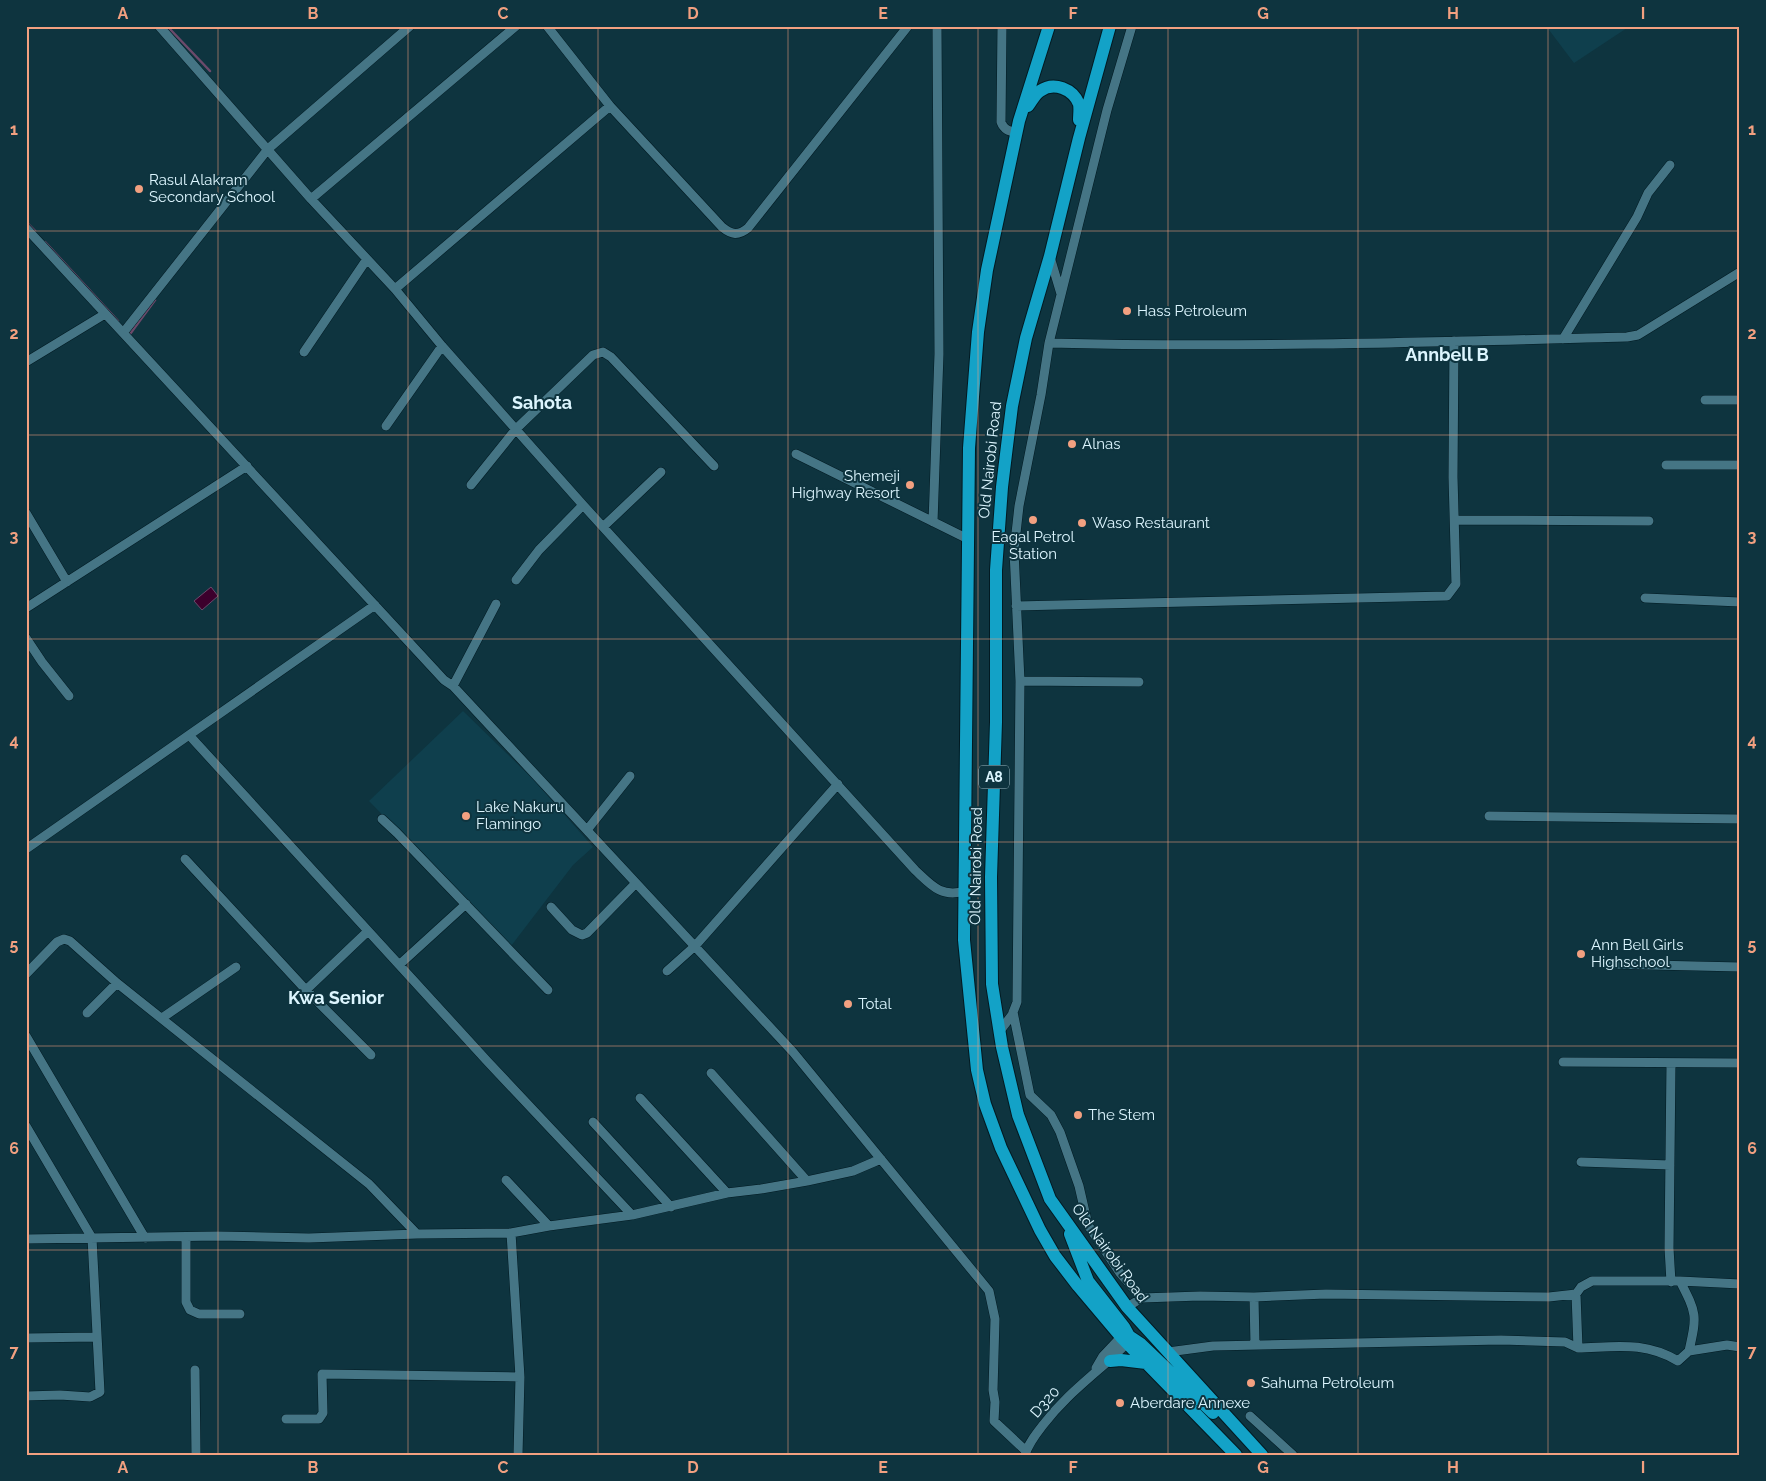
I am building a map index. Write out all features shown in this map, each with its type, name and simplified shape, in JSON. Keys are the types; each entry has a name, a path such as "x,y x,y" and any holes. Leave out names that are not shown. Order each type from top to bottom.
{"highway":[{"name":"Old Nairobi Road","path":"1049,26 1018,127 987,270 978,332 969,448 964,940 977,1070 985,1104 1001,1148 1055,1256 1078,1286 1146,1363 1236,1455"},
{"name":"Old Nairobi Road","path":"1110,26 1078,138 1050,256 1026,338 1012,406 1002,487 997,561 996,722 990,877 992,984 999,1032 1018,1114 1050,1199 1127,1307 1259,1452"},
{"path":"1018,127 1039,92 1050,86 1061,87 1076,99 1080,106 1078,138"},
{"path":"1028,1205 1035,1210 1043,1210 1048,1206 1050,1199"},
{"path":"1066,1222 1088,1281 1124,1327 1126,1339 1141,1344 1214,1414 1259,1452"},
{"path":"1110,1361 1129,1360 1146,1363"}],"street":[{"path":"159,26 311,199 395,289 442,346 583,505 915,870 933,888 956,893 965,890"},
{"path":"123,333 268,149 410,26"},
{"path":"311,199 516,26"},
{"path":"547,26 610,106 722,227 735,234 748,228 908,26"},
{"path":"933,522 939,354 938,26"},
{"path":"1002,26 1001,122 1003,128 1008,131 1018,127"},
{"path":"999,1032 1013,1012 1017,1002 1020,681 1014,551 1048,343 1107,110 1132,26"},
{"path":"395,289 610,106"},
{"path":"1563,339 1637,217 1648,192 1670,165"},
{"path":"26,228 444,680 453,686 793,1052 989,1291 995,1319 992,1390 995,1402 994,1421 1025,1453"},
{"path":"1050,256 1061,294"},
{"path":"304,352 367,259"},
{"path":"1048,343 1148,346 1250,346 1627,337 1638,335 1740,272"},
{"path":"26,362 105,314"},
{"path":"1016,606 1447,596 1456,584 1453,477 1454,341"},
{"path":"386,426 442,346"},
{"path":"471,485 516,429 592,356 603,352 617,363 714,466"},
{"path":"1704,400 1740,400"},
{"path":"796,454 968,539"},
{"path":"1666,465 1740,464"},
{"path":"26,608 246,466"},
{"path":"603,527 662,472"},
{"path":"516,580 539,550 583,505"},
{"path":"26,513 67,582"},
{"path":"1455,520 1649,521"},
{"path":"1646,598 1740,602"},
{"path":"453,686 496,604"},
{"path":"26,849 375,605"},
{"path":"26,638 69,696"},
{"path":"1020,681 1140,682"},
{"path":"190,735 399,965 632,1215"},
{"path":"587,830 630,776"},
{"path":"667,971 695,946 838,784"},
{"path":"1489,816 1740,820"},
{"path":"382,819 397,832 548,990"},
{"path":"185,859 306,990 371,1054"},
{"path":"551,907 572,930 582,935 587,933 636,883"},
{"path":"399,965 466,904"},
{"path":"306,990 368,931"},
{"path":"26,974 57,942 64,939 70,941 117,983 369,1184 417,1234"},
{"path":"1608,964 1740,967"},
{"path":"162,1018 236,967"},
{"path":"87,1013 117,983"},
{"path":"1013,1012 1030,1095 1051,1116 1060,1132 1079,1186 1088,1225 1120,1274 1142,1298"},
{"path":"26,1036 145,1238"},
{"path":"1563,1062 1740,1063"},
{"path":"1671,1063 1669,1248 1676,1282 1694,1309 1695,1324 1689,1351"},
{"path":"711,1073 807,1181"},
{"path":"640,1098 727,1193"},
{"path":"592,1122 670,1207"},
{"path":"26,1126 92,1238 100,1392 90,1397 60,1395 26,1396"},
{"path":"26,1239 218,1236 308,1238 511,1233 632,1215 727,1193 761,1190 807,1181 853,1170 881,1159"},
{"path":"1581,1162 1670,1165"},
{"path":"506,1180 549,1226"},
{"path":"511,1233 520,1377 518,1455"},
{"path":"186,1237 186,1302 190,1310 200,1314 240,1314"},
{"path":"1578,1348 1576,1294 1581,1287 1592,1281 1740,1284"},
{"path":"1127,1307 1142,1298 1200,1296 1254,1298 1326,1294 1549,1297 1576,1294"},
{"path":"1254,1298 1256,1345"},
{"path":"26,1338 38,1336 96,1336"},
{"name":"D320","path":"1093,1373 1103,1356 1126,1339"},
{"name":"D320","path":"1025,1453 1054,1411 1093,1373 1110,1361 1126,1339"},
{"path":"1168,1352 1213,1346 1501,1340 1565,1342 1578,1348 1639,1346 1663,1352 1678,1361 1689,1351 1728,1345 1740,1347"},
{"path":"195,1370 196,1455"},
{"path":"286,1419 318,1419 323,1413 322,1374 520,1377"},
{"path":"1250,1416 1293,1455"}],"shaded area":[{"path":"1546,26 1630,26 1574,63"},
{"path":"211,587 218,596 202,610 194,601"},
{"path":"463,711 533,779 593,847 573,865 511,946 369,801"}],"waterway":[{"path":"167,26 210,71"},
{"path":"26,222 35,231"},
{"path":"45,242 118,321"},
{"path":"130,334 155,300"}],"place":[{"name":"Rasul Alakram Secondary School","path":"139,189"},
{"name":"Hass Petroleum","path":"1127,311"},
{"name":"Alnas","path":"1072,444"},
{"name":"Shemeji Highway Resort","path":"910,485"},
{"name":"Eagal Petrol Station","path":"1033,520"},
{"name":"Waso Restaurant","path":"1082,523"},
{"name":"Lake Nakuru Flamingo","path":"466,816"},
{"name":"Ann Bell Girls Highschool","path":"1581,954"},
{"name":"Total","path":"848,1004"},
{"name":"The Stem","path":"1078,1115"},
{"name":"Sahuma Petroleum","path":"1251,1383"},
{"name":"Aberdare Annexe","path":"1120,1403"}],"district":[{"name":"Annbell B","path":"1447,354"},
{"name":"Sahota","path":"542,402"},
{"name":"Kwa Senior","path":"336,997"}]}
